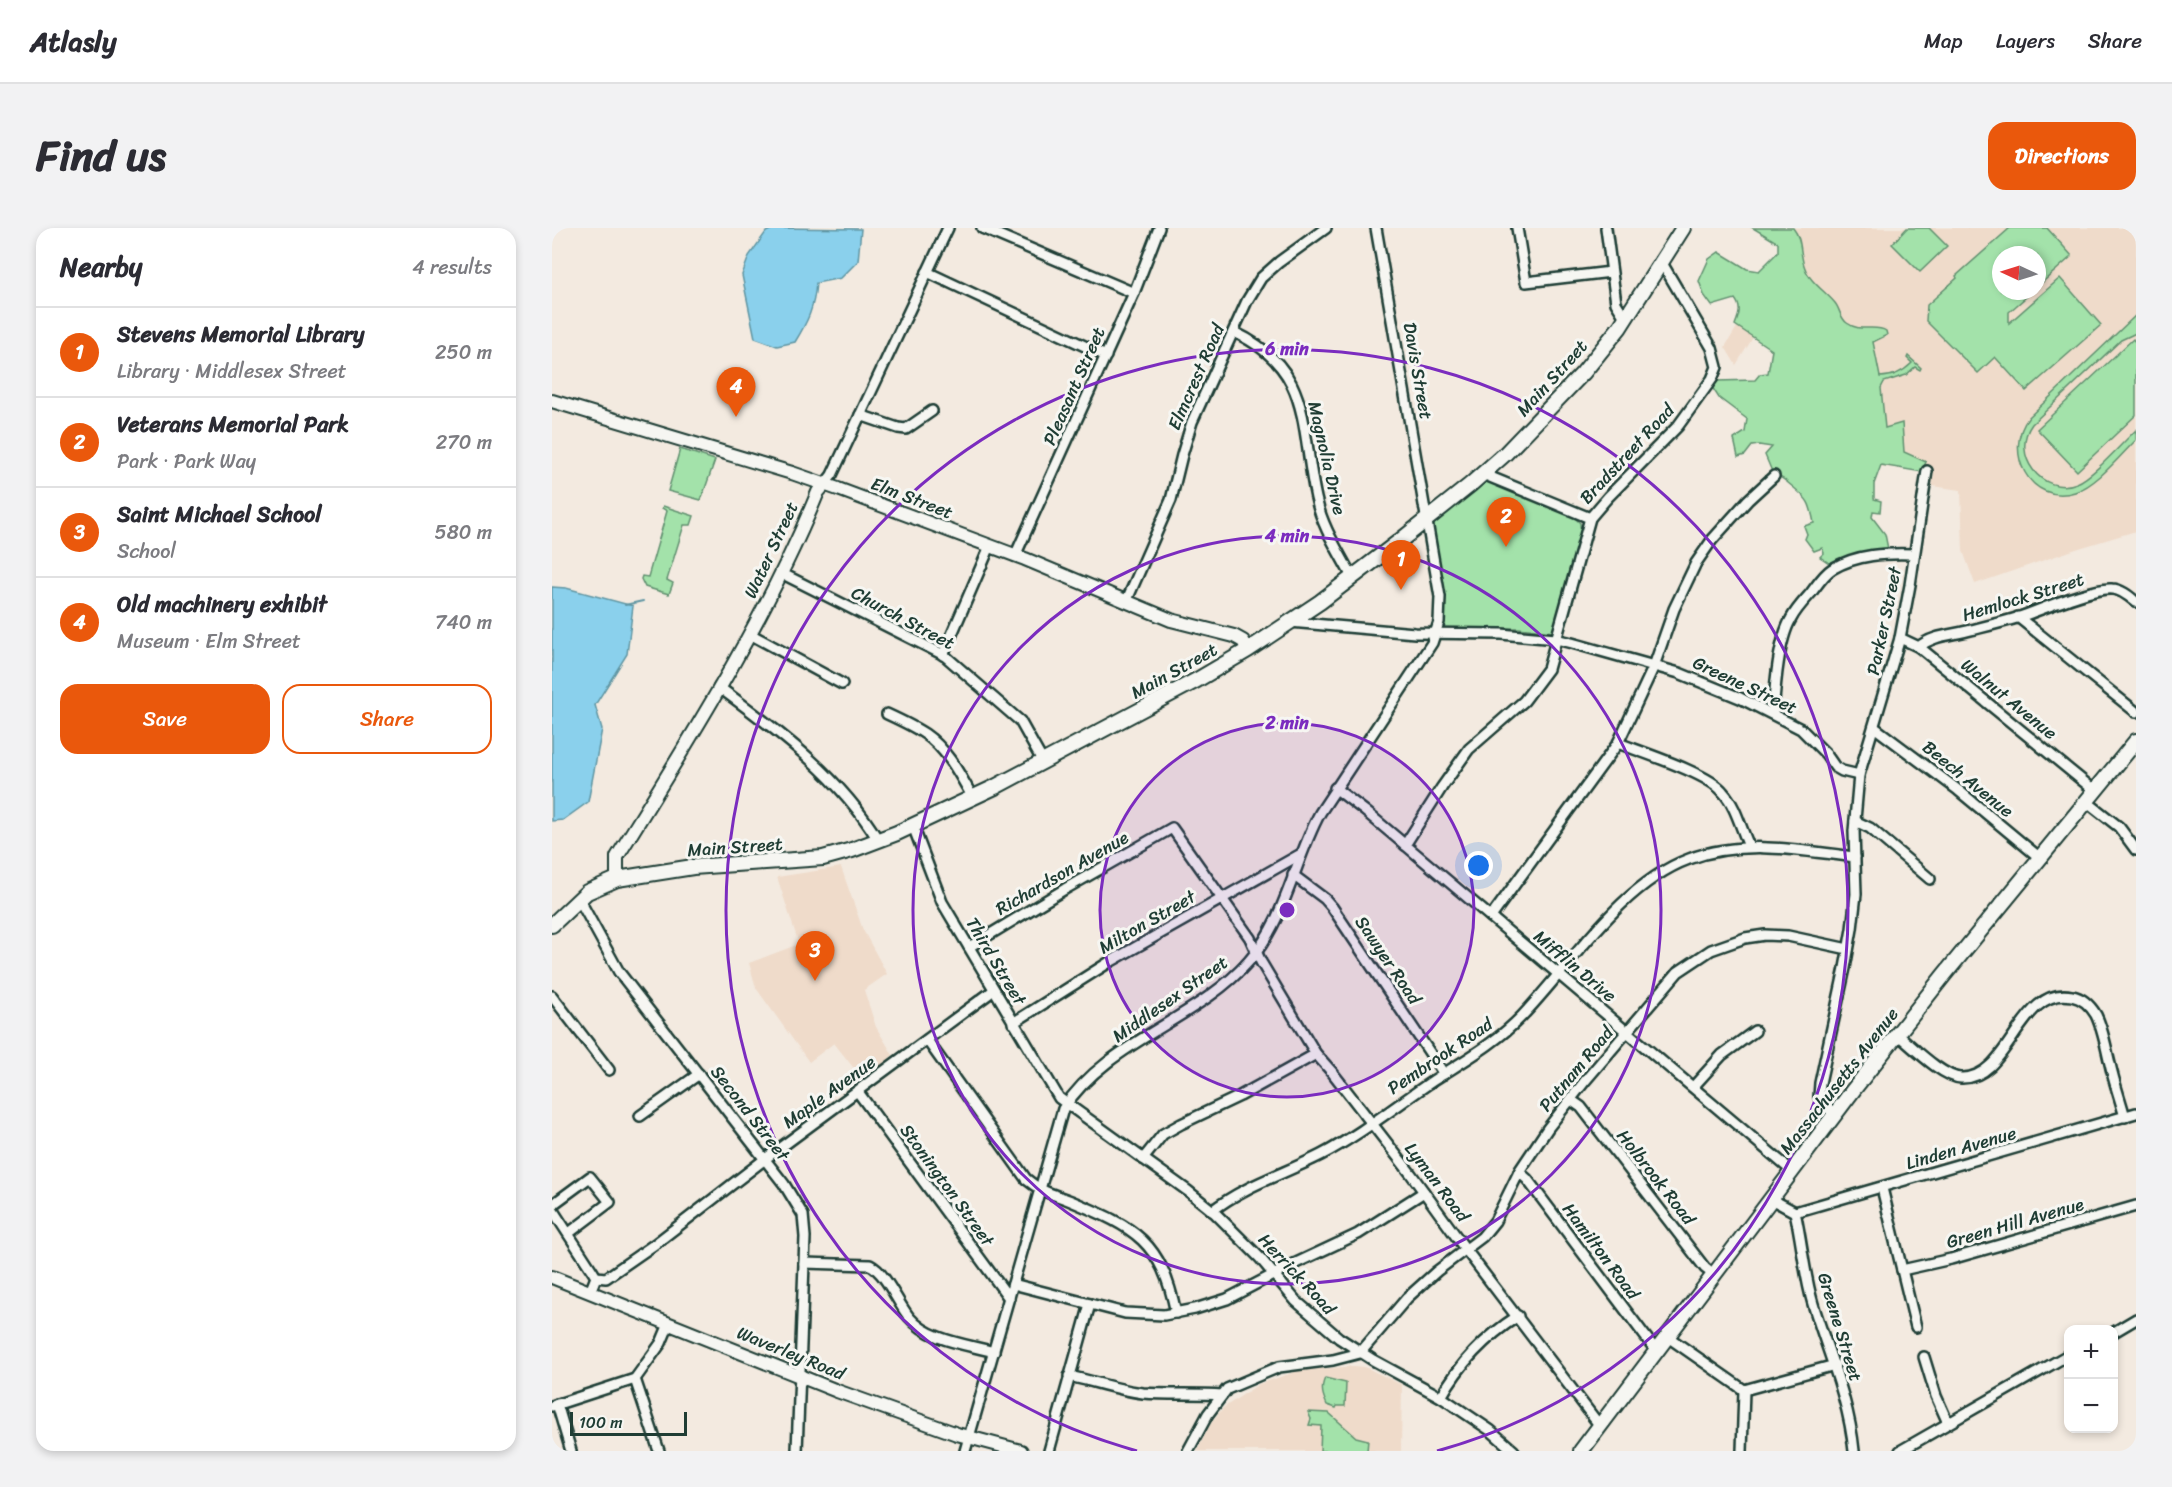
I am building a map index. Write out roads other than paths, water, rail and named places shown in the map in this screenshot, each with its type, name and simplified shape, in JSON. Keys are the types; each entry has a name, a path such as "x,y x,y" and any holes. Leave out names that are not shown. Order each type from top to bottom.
{"main road":[{"name":"Main Street","path":"555,917 596,887 617,879 677,869 823,858 878,840 973,798 1197,680 1248,650 1352,577 1426,520 1483,474 1524,435 1583,373 1626,319 1683,228"},
{"name":"Massachusetts Avenue","path":"1581,1451 1834,1115 2090,795 2136,741"}],"street":[{"name":"Water Street","path":"617,879 617,856 750,634 818,492 832,475 948,228"},
{"path":"982,228 1134,293"},
{"name":"Pleasant Street","path":"1015,555 1134,293 1159,228"},
{"name":"Elmcrest Road","path":"1126,602 1172,500 1192,422 1247,301 1261,278 1326,228"},
{"name":"Davis Street","path":"1376,228 1426,520"},
{"path":"1517,228 1526,282 1611,272"},
{"path":"1606,228 1616,303 1626,319"},
{"name":"Bradstreet Road","path":"1405,845 1469,749 1533,692 1548,669 1590,518 1678,426 1712,380 1717,367 1709,342 1662,263"},
{"path":"927,272 1106,356"},
{"name":"Magnolia Drive","path":"1234,332 1269,353 1291,382 1301,412 1320,511 1352,577"},
{"name":"Elm Street","path":"552,401 792,473 1015,555 1185,625 1234,636 1243,641 1248,650"},
{"path":"860,415 906,429 932,411"},
{"name":"Parker Street","path":"1859,775 1900,638 1927,471"},
{"path":"1483,474 1590,518"},
{"path":"1491,917 1618,743 1654,666 1674,609 1696,562 1712,540 1748,500 1774,476"},
{"name":"Middlesex Street","path":"965,1451 1066,1104 1106,1065 1221,987 1257,952 1273,925 1311,829 1335,788 1436,634 1440,597 1426,520"},
{"path":"943,655 990,546"},
{"path":"1773,714 1778,668 1788,625 1799,607 1825,575 1832,569 1861,557 1879,554 1914,554"},
{"name":"Church Street","path":"781,573 943,655 1016,717 1043,762"},
{"name":"Hemlock Street","path":"1919,647 1932,638 1946,637 2018,617 2083,595 2112,588 2124,593 2136,603"},
{"path":"2018,617 2136,712"},
{"name":"Greene Street","path":"1290,622 1436,634 1501,634 1556,639 1654,666 1723,690 1801,729 1826,754 1835,767 1859,775"},
{"path":"750,634 842,684"},
{"name":"Walnut Avenue","path":"1900,638 1919,647 2090,795 2136,850"},
{"path":"720,687 778,732 830,778 878,840"},
{"path":"887,714 932,740 953,764 973,798"},
{"name":"Beech Avenue","path":"1874,727 1958,790 2040,858"},
{"path":"1618,743 1686,770 1722,790 1729,799 1749,846"},
{"path":"1834,1115 1819,1097 1820,1083 1848,949 1856,894 1855,822 1859,775"},
{"name":"Mifflin Drive","path":"1335,788 1792,1171"},
{"path":"1855,822 1870,828 1930,879"},
{"name":"Third Street","path":"913,826 941,900 1053,1090 1066,1104"},
{"name":"Richardson Avenue","path":"969,947 1172,828"},
{"name":"Lyman Road","path":"1172,828 1250,938 1316,1054 1424,1192 1600,1426"},
{"name":"Pembrook Road","path":"1212,1211 1251,1186 1321,1155 1372,1124 1499,1038 1614,913 1640,888 1660,873 1690,858 1749,846 1855,857"},
{"name":"Milton Street","path":"1013,1023 1108,963 1301,854"},
{"name":"Sawyer Road","path":"1293,875 1332,907 1444,1074"},
{"name":"Second Street","path":"579,899 619,972 790,1192 803,1215 804,1263 796,1451"},
{"name":"Putnam Road","path":"1360,1353 1407,1298 1437,1271 1482,1237 1495,1221 1519,1172 1548,1128 1678,972 1723,944 1765,935 1788,936 1848,949"},
{"name":"Maple Avenue","path":"596,1277 606,1278 628,1263 994,990"},
{"path":"1898,1034 1938,1067 1956,1077 1968,1078 1994,1061 2037,1006 2057,994 2076,996 2086,1002 2097,1018 2125,1117"},
{"path":"552,996 609,1070"},
{"path":"1693,1087 1722,1055 1755,1031"},
{"path":"927,1040 1026,1179 1040,1190 1110,1217 1138,1236 1149,1247 1157,1259 1176,1313"},
{"path":"1143,1159 1162,1134 1240,1096 1316,1054"},
{"path":"640,1116 699,1074"},
{"name":"Stonington Street","path":"858,1092 1009,1298"},
{"name":"Holbrook Road","path":"1571,1100 1581,1107 1706,1268 1714,1275"},
{"name":"Herrick Road","path":"1066,1104 1212,1211 1246,1244 1309,1314 1360,1353 1441,1396 1490,1430 1514,1451"},
{"name":"Linden Avenue","path":"1795,1212 2136,1113"},
{"name":"Hamilton Road","path":"1519,1172 1527,1179 1657,1352"},
{"path":"569,1233 610,1202 590,1177 552,1207 596,1277 590,1292"},
{"path":"1882,1188 1916,1327"},
{"path":"1013,1284 1125,1313 1164,1315 1176,1313 1215,1304 1365,1230 1424,1192"},
{"path":"1771,1199 1795,1212"},
{"name":"Green Hill Avenue","path":"1902,1270 1951,1259 2136,1206"},
{"name":"Greene Street","path":"1795,1212 1812,1302 1848,1413 1854,1451"},
{"path":"804,1263 870,1265 882,1276 910,1318 922,1329 948,1340 994,1352"},
{"name":"Waverley Road","path":"552,1277 908,1418 970,1438 1021,1451"},
{"path":"1049,1451 1090,1304"},
{"path":"1441,1396 1469,1356 1484,1341 1518,1316"},
{"path":"2118,1330 2136,1319"},
{"path":"571,1451 554,1405 635,1379 661,1343 669,1324"},
{"path":"1668,1337 1744,1390"},
{"path":"1188,1451 1208,1414 1227,1389 1279,1367 1294,1363 1333,1360 1360,1353"},
{"path":"1924,1357 1936,1396 1948,1423"},
{"path":"1900,1451 2064,1357"},
{"path":"1744,1390 1834,1365"},
{"path":"1069,1377 1140,1392 1166,1395 1199,1393 1222,1395"},
{"path":"635,1379 659,1451"},
{"path":"1742,1451 1744,1390"}],"water":[{"path":"774,228 861,229 858,261 841,278 816,283 810,314 795,342 777,346 755,338 742,275 749,256 766,232"},
{"path":"552,587 566,588 633,606 627,654 595,705 602,729 588,802 563,820 552,821"}],"waterway":[{"path":"625,605 643,601"}],"place":[{"name":"Old machinery exhibit","path":"736,417"},
{"name":"Veterans Memorial Park","path":"1506,547"},
{"name":"Stevens Memorial Library","path":"1401,590"},
{"name":"Saint Michael School","path":"815,981"}]}
